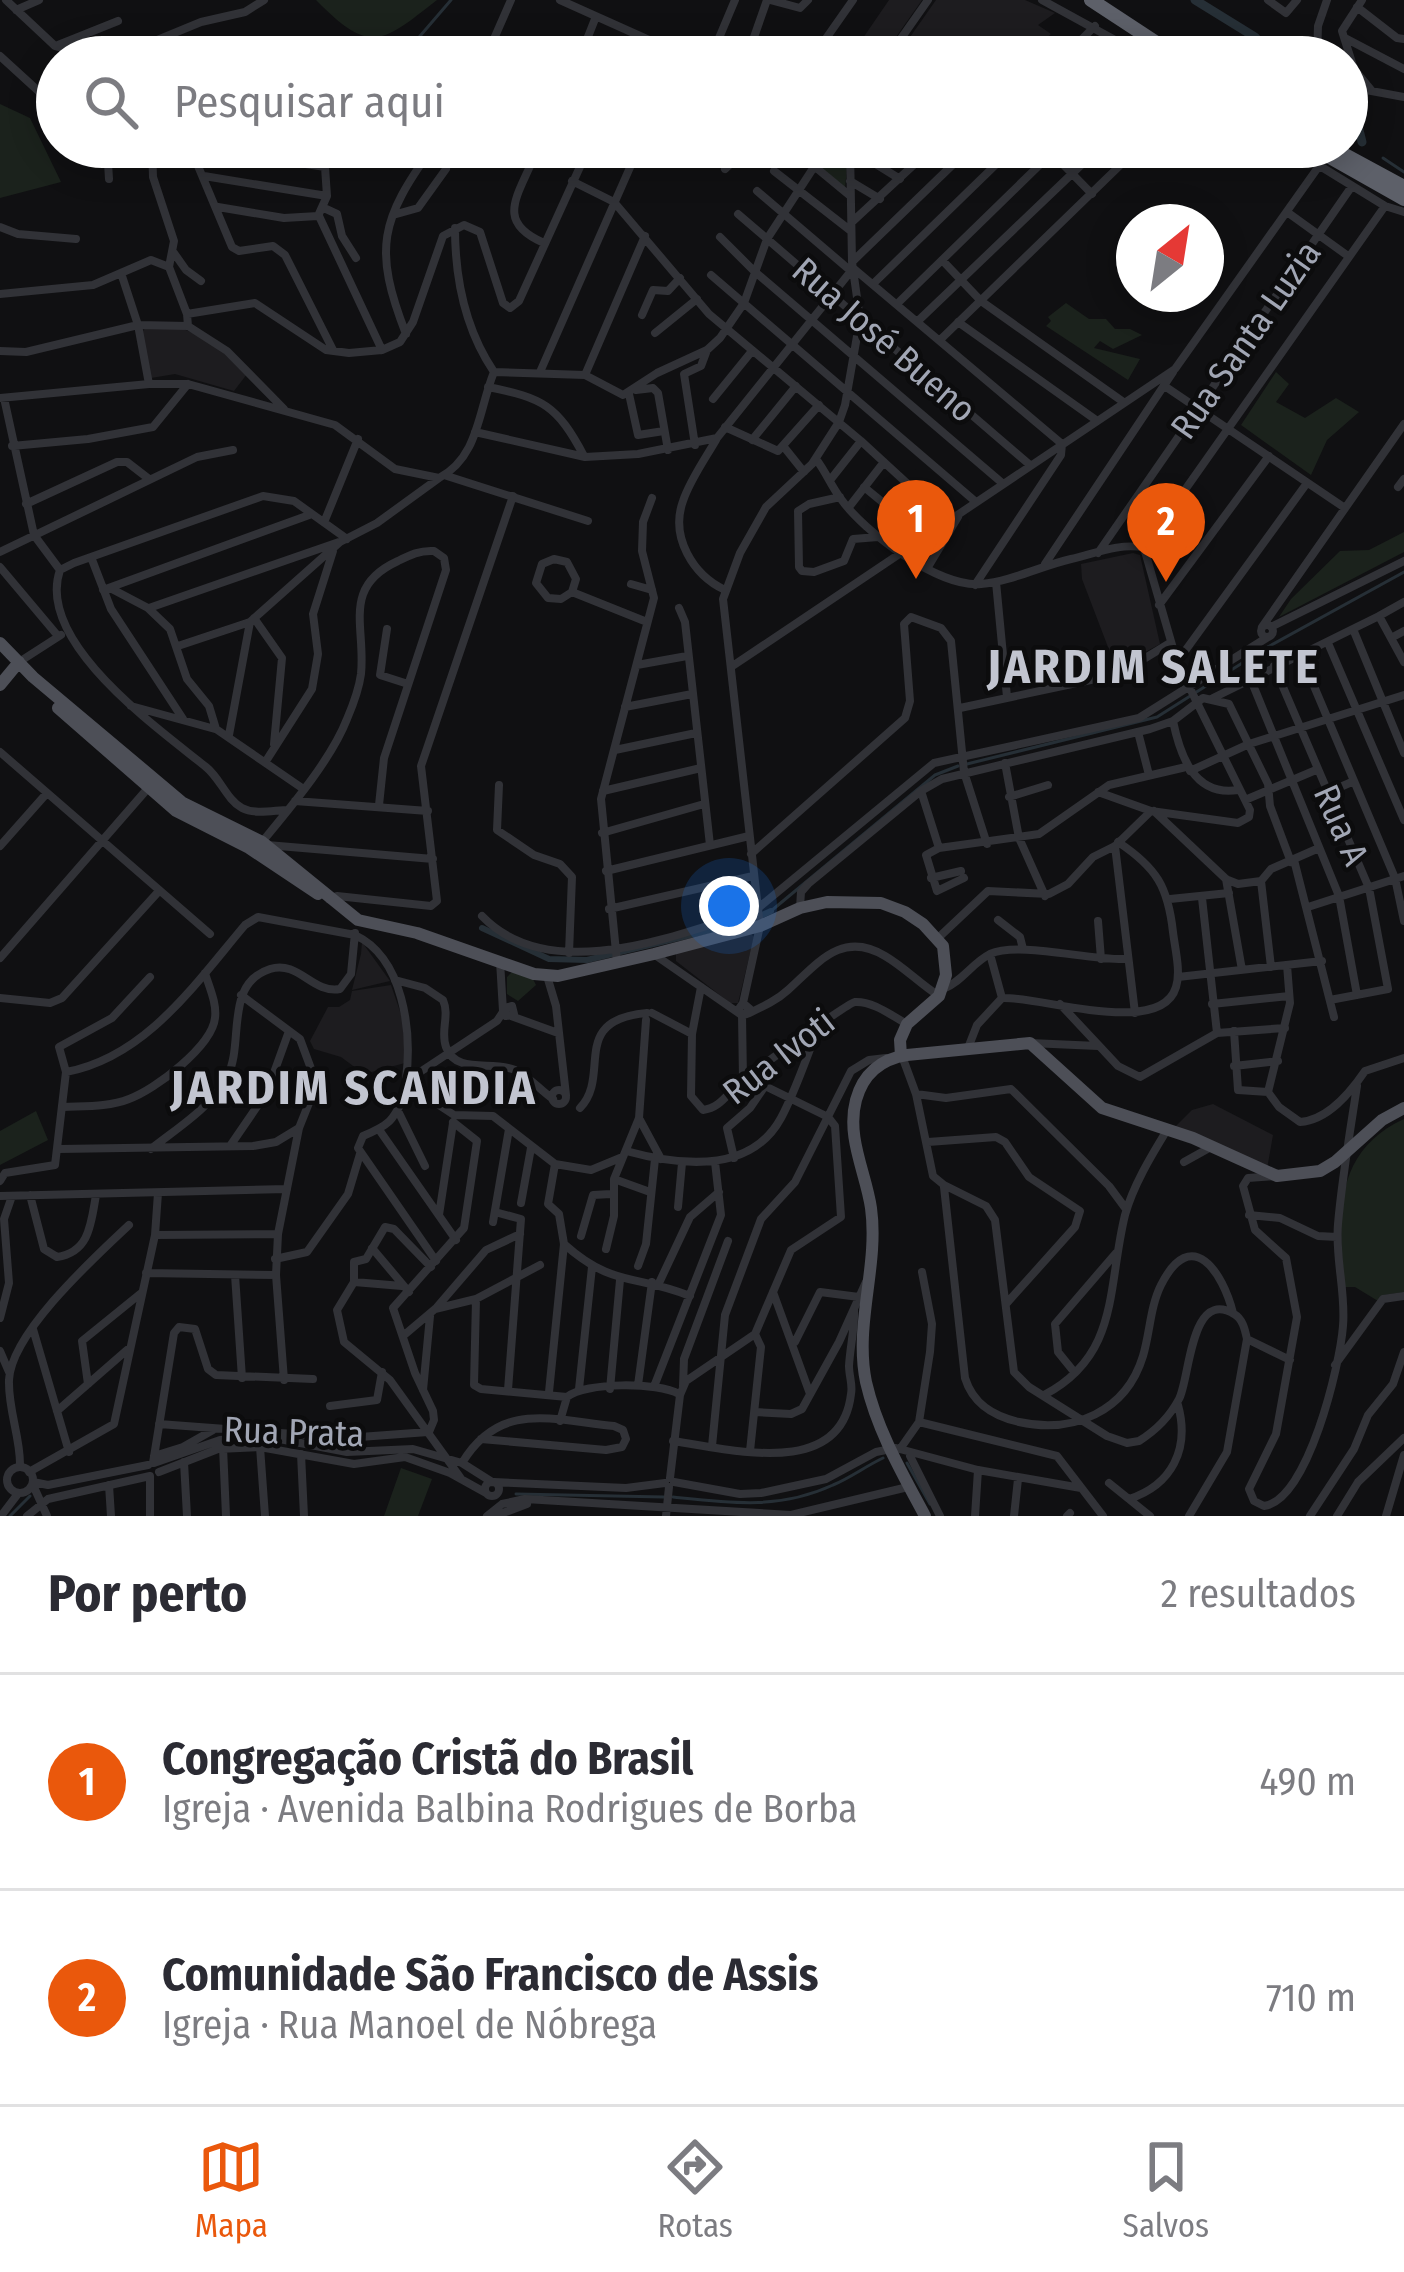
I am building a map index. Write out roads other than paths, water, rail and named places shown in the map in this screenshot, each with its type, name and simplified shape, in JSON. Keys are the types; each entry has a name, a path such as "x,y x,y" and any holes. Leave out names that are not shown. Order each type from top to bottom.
{"highway":[{"path":"1091,0 1146,36"},
{"path":"1107,0 1162,36"},
{"path":"1344,168 1404,200"},
{"path":"1368,168 1404,187"},
{"path":"1352,186 1372,185"}],"main road":[{"path":"0,685 11,656"},
{"path":"11,656 30,684 192,821 249,848 305,883 356,927 391,927 547,976 616,955 654,954 759,917 833,901 881,903 905,912 937,938 946,956 941,993 907,1024 894,1057 864,1083 855,1109 858,1156 871,1208 862,1363 925,1516"},
{"path":"152,784 264,843 305,883"},
{"path":"894,1057 1030,1043 1102,1108 1168,1129 1276,1176 1304,1176 1331,1164 1382,1120 1404,1108"},
{"path":"1331,1164 1344,1175"}],"street":[{"path":"6,0 44,36"},
{"path":"16,10 39,0"},
{"path":"173,36 201,22 244,12 263,0"},
{"path":"495,36 511,0"},
{"path":"560,0 578,3 595,19 636,35"},
{"path":"720,36 735,0"},
{"path":"755,36 768,0 800,8 808,0"},
{"path":"828,36 853,0"},
{"path":"903,36 928,0"},
{"path":"1042,0 1111,36"},
{"path":"1268,0 1286,13 1297,0"},
{"path":"1318,36 1327,0"},
{"path":"1343,36 1345,24 1359,4 1404,39"},
{"path":"588,36 595,19"},
{"path":"80,36 118,21"},
{"path":"1085,36 1095,26"},
{"path":"1368,50 1404,69"},
{"path":"2,62 36,90"},
{"path":"1368,86 1372,91"},
{"path":"1368,89 1401,96"},
{"path":"108,168 109,179"},
{"path":"153,168 175,253 201,281"},
{"path":"201,168 232,247 238,251 272,246 285,255 334,352"},
{"path":"325,168 327,196 321,212 382,350"},
{"path":"406,335 386,272 391,216 418,168"},
{"path":"529,168 515,199 517,226 544,243"},
{"path":"188,314 255,303 306,340 334,352 382,350 406,335 439,242 464,225 480,232 500,294 510,308 519,301 578,168"},
{"path":"540,372 629,168"},
{"path":"632,392 658,373 707,350 728,329 744,303 766,239 813,168"},
{"path":"816,168 849,195"},
{"path":"743,1080 743,1009 759,917 725,590 766,507 815,459 838,422 848,393 860,319 849,168"},
{"path":"882,168 900,179"},
{"path":"851,227 912,168"},
{"path":"725,590 691,565 680,518 684,498 725,427 853,268 951,168"},
{"path":"874,283 992,168"},
{"path":"898,302 1033,168"},
{"path":"1067,168 1092,194"},
{"path":"920,320 1079,168"},
{"path":"941,339 1118,168"},
{"path":"1044,565 1318,168"},
{"path":"1322,168 1385,206 1404,212"},
{"path":"391,216 418,208 446,170"},
{"path":"775,170 851,227"},
{"path":"204,176 327,196"},
{"path":"848,180 880,199"},
{"path":"572,181 614,202 728,329 948,521"},
{"name":"Rua Santa Luzia","path":"1098,553 1352,186"},
{"path":"757,191 920,320 1062,444"},
{"path":"1144,548 1385,206"},
{"path":"218,207 284,218 338,214 342,236 356,258"},
{"path":"1287,212 1348,256"},
{"name":"Rua José Bueno","path":"739,214 1030,465"},
{"path":"0,226 18,234 76,239"},
{"path":"148,608 340,543 376,523 465,458 494,372 470,326 457,281 455,228"},
{"path":"585,375 645,236"},
{"path":"720,237 1001,482"},
{"path":"175,253 169,267 188,314 188,326"},
{"path":"0,294 78,288 122,276 151,260 169,267"},
{"path":"942,260 981,301 1122,401"},
{"path":"711,274 976,502"},
{"path":"122,276 149,383"},
{"path":"642,315 653,290 668,291 680,278"},
{"path":"655,333 697,299"},
{"path":"958,322 1096,420"},
{"path":"0,351 26,352 138,325 188,326 226,351 285,410"},
{"path":"694,446 684,376 701,366 707,350"},
{"path":"713,399 752,351"},
{"path":"730,667 1175,369"},
{"path":"494,372 585,375 617,394 656,389 668,450"},
{"path":"63,633 55,593 60,570 34,535 2,398 149,383 188,384 335,425 394,469 442,477 588,520"},
{"path":"12,446 153,427 188,384"},
{"path":"752,440 796,386"},
{"path":"488,387 532,395 547,403 569,427 585,457"},
{"path":"1166,387 1346,508"},
{"path":"632,392 636,433 664,431"},
{"path":"725,427 771,451 784,447 819,405"},
{"path":"1267,630 1270,613 1404,425"},
{"path":"975,585 1079,431"},
{"path":"475,432 585,457 668,450 717,438"},
{"path":"325,520 358,439"},
{"path":"832,479 861,441"},
{"path":"1061,455 1062,444"},
{"path":"784,447 804,472"},
{"path":"0,552 197,457 233,450"},
{"path":"1159,605 1269,456"},
{"path":"815,459 848,507 880,537 903,555 975,585 1098,553 1144,548"},
{"path":"26,504 117,462 128,462 149,479"},
{"path":"848,507 884,462"},
{"path":"1178,662 1307,483"},
{"path":"864,487 925,537"},
{"path":"60,570 263,496 284,497 325,520 340,543"},
{"path":"443,916 433,904 434,859 421,766 513,496"},
{"path":"840,497 798,511 802,571 814,572 844,560 854,538 880,537"},
{"path":"616,955 602,833 603,791 653,590 642,550 643,522 652,498"},
{"path":"928,567 961,512"},
{"path":"106,589 312,514"},
{"path":"178,646 251,620 340,543"},
{"path":"280,729 307,699 316,677 313,614 340,543"},
{"path":"1098,792 1153,811 1232,822 1249,817 1198,696 1170,644 1144,548"},
{"path":"264,843 340,735 359,686 358,615 366,588 373,576 392,563 434,550 444,559 446,570 384,758 379,805"},
{"path":"91,557 182,719"},
{"path":"548,560 567,562 577,579 572,592 561,599 542,594 536,583 538,570 548,560"},
{"path":"482,916 492,927 521,942 569,953 616,955 759,917 934,763 1005,763 1173,721 1267,630 1404,560"},
{"path":"0,566 128,706 212,772 238,805 250,811 379,805 428,811"},
{"path":"996,582 1007,697"},
{"path":"631,584 653,590"},
{"path":"106,589 148,608 170,629 188,679 209,706 216,729"},
{"path":"572,592 646,622"},
{"path":"800,908 801,892 808,884 921,791 963,764 1139,718 1251,680 1404,602"},
{"path":"679,608 685,622 710,845"},
{"path":"1379,616 1404,662"},
{"path":"751,854 905,718 910,701 904,633 907,620 916,617 930,622 951,641 963,764 987,844"},
{"path":"251,620 282,658 280,729 266,760"},
{"path":"229,735 251,620"},
{"path":"387,629 379,671 408,684"},
{"path":"1353,629 1404,753"},
{"path":"1391,638 1404,631"},
{"path":"11,656 63,633"},
{"path":"1328,643 1404,817"},
{"path":"960,708 1130,670 1170,644"},
{"path":"1300,653 1400,877 1404,921"},
{"path":"637,665 686,656"},
{"name":"Rua A","path":"1274,666 1369,888 1388,989 1357,995"},
{"path":"1198,696 1229,704 1249,744 1308,907 1334,1008 1357,995 1339,896 1251,680"},
{"path":"625,707 692,694"},
{"path":"932,878 962,874 940,891 932,878 925,857 939,848 987,844 1051,829 1117,782 1188,769 1249,744 1404,695"},
{"path":"128,706 229,735 302,788"},
{"path":"1173,721 1188,769 1214,787 1238,790"},
{"path":"1138,732 1149,775"},
{"path":"615,750 696,733"},
{"path":"0,752 210,934"},
{"path":"1005,763 1019,838 1045,896"},
{"path":"603,791 701,768"},
{"path":"1245,800 1316,770"},
{"path":"1329,792 1354,781"},
{"path":"0,958 152,784"},
{"path":"499,784 496,829 534,855 560,864 572,877 569,953"},
{"path":"1009,797 1048,784"},
{"path":"921,791 939,848"},
{"path":"0,846 47,793"},
{"path":"602,833 704,804"},
{"path":"1153,811 1226,879 1238,884 1261,881 1271,869 1319,848"},
{"path":"937,938 988,891 1045,896 1068,884 1093,857 1117,844 1153,811"},
{"path":"606,871 748,836"},
{"path":"264,843 434,859"},
{"path":"1003,998 1135,1013 1171,998 1178,977 1170,899 1160,878 1117,844"},
{"path":"1117,844 1135,1013"},
{"path":"518,856 534,855"},
{"path":"1219,871 1242,970"},
{"path":"609,909 753,876"},
{"path":"1308,907 1400,877"},
{"path":"1224,894 1226,879"},
{"path":"1261,881 1270,967"},
{"path":"0,998 50,1004 62,998 160,890"},
{"path":"1170,899 1224,894"},
{"path":"1202,898 1217,1033"},
{"path":"329,899 433,904"},
{"path":"66,1072 107,1061 129,1049 254,918 356,927"},
{"path":"998,920 1020,937 1023,949"},
{"path":"1098,921 1101,958"},
{"path":"356,927 394,980 408,1014 411,1081 476,1141 466,1224 393,1306 434,1415 429,1432"},
{"path":"151,1149 211,1100 226,1079 236,1054 242,995 256,976 282,967 296,970 324,990 340,989 351,974 356,927"},
{"path":"654,954 723,1003 743,1009 767,1005 817,961 843,947 883,954 941,993 961,982 990,954 1023,949 1127,959"},
{"path":"990,954 1003,998"},
{"path":"1178,977 1322,961"},
{"path":"500,962 507,1013 558,1033"},
{"path":"1268,1093 1285,1028 1287,965"},
{"path":"64,1107 128,1100 198,1049 216,1015 205,973"},
{"path":"547,976 556,1006 563,1074 559,1097"},
{"path":"0,1180 5,1173 52,1168 64,1107 66,1072 60,1046 112,1018 150,977"},
{"path":"394,980 425,988 443,1000 449,1054 463,1064 508,1067 580,1108 592,1090 593,1058 602,1033 613,1023 631,1016 665,1018 692,1034"},
{"name":"Rua Ivoti","path":"701,987 692,1034 691,1096 698,1108 712,1109 743,1080 844,1006 859,1002 907,1024"},
{"path":"242,995 289,1031 307,1052 313,1074 311,1098 293,1153 275,1259 284,1380"},
{"path":"1212,1004 1289,996"},
{"path":"968,1048 977,1025 1003,998"},
{"path":"1060,1004 1128,1073 1146,1076 1217,1033 1285,1028"},
{"path":"275,1259 307,1252 348,1194 362,1136 380,1131 398,1112 411,1081 507,1013"},
{"path":"606,1249 614,1216 614,1179 639,1118 649,1018"},
{"path":"453,1119 488,1114 555,1164 584,1170 623,1155 682,1163 734,1158 773,1129 819,1028"},
{"path":"229,1148 267,1092 289,1031"},
{"path":"1234,1031 1238,1090 1268,1093 1300,1122 1319,1117 1357,1086 1372,1066 1404,1058"},
{"path":"1030,1043 1100,1046"},
{"path":"712,1446 728,1306 761,1219 790,1189 854,1069 869,1060 894,1057 916,1094 933,1176 992,1214 1014,1372 1042,1395 1118,1441 1135,1442 1152,1432 1177,1403 1186,1383 1196,1328 1213,1313 1233,1313"},
{"path":"410,1060 427,1067"},
{"path":"1234,1066 1278,1060"},
{"path":"1276,1176 1244,1180 1255,1230 1282,1251 1292,1270 1297,1317 1276,1434 1249,1489 1254,1501 1264,1506 1282,1497 1308,1457 1334,1366 1344,1319 1337,1237 1357,1086"},
{"path":"681,1391 721,1355 755,1334 791,1250 837,1222 842,1214 835,1126 828,1117 790,1096 762,1087 750,1108 727,1128 734,1158"},
{"path":"916,1094 946,1098 1011,1089 1109,1186 1126,1210"},
{"path":"398,1112 425,1166"},
{"path":"638,1266 659,1160 639,1118"},
{"path":"439,1216 453,1119"},
{"path":"276,1142 299,1128"},
{"path":"508,1390 521,1219 494,1217 509,1129"},
{"path":"1042,1395 1076,1373 1101,1339 1126,1210 1168,1129"},
{"path":"380,1131 456,1240"},
{"path":"928,1142 997,1137 1029,1177 1080,1211 1075,1227 1005,1305"},
{"path":"59,1149 229,1148 296,1141"},
{"path":"276,1142 293,1153"},
{"path":"1184,1162 1211,1147"},
{"path":"521,1203 531,1148"},
{"path":"360,1154 434,1264"},
{"path":"655,1384 721,1215 715,1162"},
{"path":"678,1207 682,1163"},
{"path":"549,1392 564,1244 559,1213 548,1204 555,1164"},
{"path":"614,1179 650,1192"},
{"path":"944,1185 961,1352 970,1392 980,1405 1012,1420 1046,1425 1081,1421 1106,1409 1132,1381 1144,1354 1158,1291 1179,1262 1197,1257 1215,1267 1247,1340 1227,1452 1190,1515"},
{"path":"0,1196 287,1189"},
{"path":"638,1385 656,1283 689,1217 719,1192"},
{"path":"1,1516 16,1495 36,1488 69,1452 115,1424 155,1235 158,1193"},
{"path":"581,1236 592,1195 611,1194"},
{"path":"0,1318 9,1283 4,1220 13,1195"},
{"path":"30,1195 44,1250 57,1258 83,1244 96,1195"},
{"path":"1249,1215 1280,1218 1318,1236 1337,1237"},
{"path":"47,1516 19,1464 4,1402 9,1372 32,1328 129,1225"},
{"path":"434,1264 388,1226 364,1260 353,1263 353,1282 337,1310 344,1342 382,1372 460,1477"},
{"path":"155,1235 278,1234"},
{"path":"403,1336 433,1311 486,1250 520,1234"},
{"path":"668,1495 684,1359 728,1241"},
{"path":"564,1244 592,1267 620,1280 656,1283 690,1296"},
{"path":"372,1248 406,1289"},
{"path":"1076,1373 1058,1352 1055,1324 1118,1252"},
{"path":"433,1311 476,1299 540,1265"},
{"path":"579,1389 592,1267"},
{"path":"146,1273 275,1274"},
{"path":"493,1516 502,1504 526,1499 761,1493 826,1479 895,1448 919,1422 932,1324 922,1273"},
{"path":"235,1275 242,1378"},
{"path":"610,1389 620,1280"},
{"path":"755,1412 796,1413 810,1396 867,1281"},
{"path":"353,1282 406,1289"},
{"path":"772,1292 810,1396"},
{"path":"794,1343 820,1292 859,1297"},
{"path":"88,1384 82,1341 141,1293"},
{"path":"1334,1366 1383,1299 1404,1296"},
{"path":"476,1299 472,1381 481,1389 567,1397"},
{"path":"673,1441 751,1451 800,1451 822,1443 841,1425 852,1393 854,1309"},
{"path":"423,1390 433,1311"},
{"path":"32,1328 69,1452"},
{"path":"150,1516 159,1424 174,1333 179,1328 195,1329 211,1373 313,1379"},
{"path":"751,1451 761,1347 755,1334"},
{"path":"1247,1340 1291,1360"},
{"path":"56,1411 129,1349"},
{"path":"0,1351 9,1372"},
{"path":"1310,1516 1354,1449 1368,1415 1393,1384 1404,1352"},
{"path":"330,1406 377,1400 382,1372"},
{"path":"560,1421 567,1397 579,1389 655,1384 681,1391"},
{"path":"1129,1499 1160,1485 1172,1471 1180,1432 1177,1403"},
{"path":"49,1485 47,1493 61,1496 109,1484 220,1440 264,1436 336,1450 413,1449 450,1459 466,1456 481,1439 506,1420 620,1427 626,1442 606,1450 481,1439"},
{"path":"919,1422 1051,1454 1062,1460 1102,1516"},
{"name":"Rua Prata","path":"159,1424 346,1438 429,1432"},
{"path":"153,1466 214,1430"},
{"path":"1337,1516 1358,1481 1404,1438"},
{"path":"36,1488 184,1462 223,1448 260,1447 354,1464 405,1457 526,1499"},
{"path":"260,1447 266,1516"},
{"path":"223,1448 226,1516"},
{"path":"895,1448 978,1470 1081,1488"},
{"path":"301,1454 304,1516"},
{"path":"910,1454 940,1516"},
{"path":"1386,1516 1404,1455"},
{"path":"466,1456 502,1504 515,1507"},
{"path":"184,1462 188,1516"},
{"path":"16,1495 4,1467 19,1464"},
{"path":"975,1516 978,1470"},
{"path":"1014,1516 1018,1478"},
{"path":"1109,1483 1150,1516"},
{"path":"109,1484 111,1516"},
{"path":"36,1488 61,1496"},
{"path":"27,1516 36,1488"},
{"path":"494,1490 626,1488 668,1495 705,1514 737,1515 816,1515 911,1490"},
{"path":"493,1516 535,1504 668,1495"}],"waterway":[{"path":"420,36 451,0"},
{"path":"1195,0 1253,36"},
{"path":"1383,158 1404,172"},
{"path":"967,764 1157,717 1266,648 1404,572"},
{"path":"771,911 935,775 958,766"},
{"path":"482,928 549,959 587,960 749,921 771,911"},
{"path":"673,1497 734,1502 793,1498 833,1485 883,1458"},
{"path":"907,1463 930,1504"},
{"path":"516,1494 664,1497"},
{"path":"10,1516 30,1496"}],"place":[{"name":"Congregação Cristã do Brasil","path":"916,579"},
{"name":"Comunidade São Francisco de Assis","path":"1166,582"}],"district":[{"name":"JARDIM SALETE","path":"1154,667"},
{"name":"JARDIM SCANDIA","path":"354,1088"}]}
